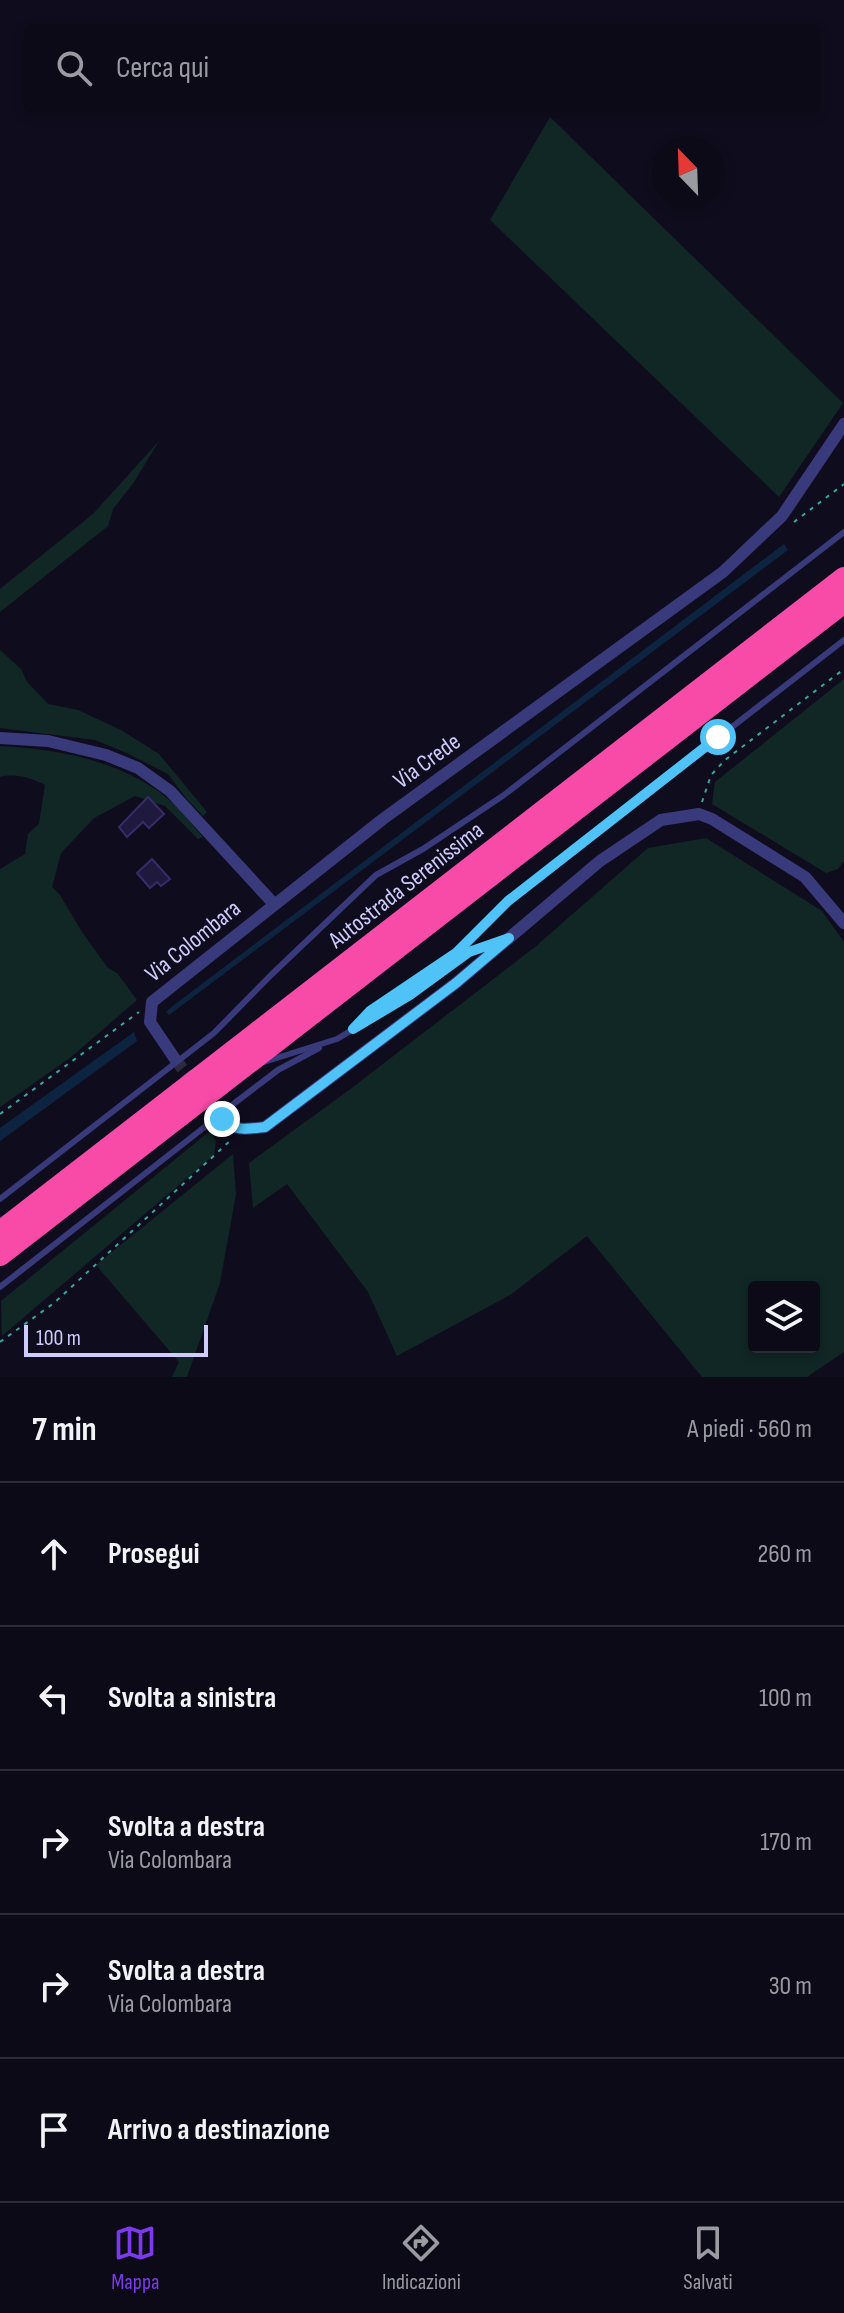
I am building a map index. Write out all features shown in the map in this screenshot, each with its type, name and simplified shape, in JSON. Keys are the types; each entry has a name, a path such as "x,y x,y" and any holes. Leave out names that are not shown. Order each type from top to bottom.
{"highway":[{"name":"Autostrada Serenissima","path":"0,1232 844,578"},
{"name":"Autostrada Serenissima","path":"0,1255 844,602"}],"street":[{"name":"Via Crede","path":"274,904 383,819 723,572 782,516 844,424"},
{"path":"0,738 48,741 106,755 138,768 170,791 274,904"},
{"path":"216,1121 241,1130 265,1127 456,983 600,861 661,820 699,814 712,819 805,877 844,923"},
{"name":"Via Colombara","path":"175,1059 150,1022 152,1002 274,904"}],"lane":[{"path":"0,1199 214,1033 376,875 423,849 504,795 844,532"},
{"path":"353,1029 370,1011 456,953 508,901 844,640"},
{"path":"0,1287 278,1070 410,995 469,952 509,938"},
{"path":"238,1071 337,1039"}],"path":[{"path":"782,516 793,522 844,484"},
{"path":"699,814 711,775 725,760 844,669"},
{"path":"0,1114 152,1002"},
{"path":"0,1342 54,1303 241,1130"}],"green space":[{"path":"550,117 843,403 779,497 490,220"},
{"path":"159,441 113,509 108,526 0,612 0,589 93,514"},
{"path":"0,650 21,669 27,682 48,704 78,710 121,730 159,754 207,812 203,816 168,774 95,740 0,728"},
{"path":"844,679 844,861 838,869 826,873 712,804 715,782"},
{"path":"0,746 46,750 115,768 156,790 174,804 203,837 198,839 165,806 135,796 94,818 61,853 52,887 108,968 117,973 137,1000 70,1058 0,1107 0,869 25,854 28,834 39,824 45,785 23,777 0,777"},
{"path":"706,838 822,911 844,942 844,1352 807,1377 702,1377 587,1236 510,1295 397,1356 368,1292 287,1184 253,1208 249,1163 535,947 648,848"},
{"path":"210,1131 216,1141 214,1155 2,1336 1,1301"},
{"path":"233,1154 236,1194 220,1283 187,1377 172,1377 179,1362 96,1265"}],"water":[{"path":"784,544 788,550 169,1015 166,1012 174,1005"},
{"path":"134,1032 137,1041 0,1141 0,1128"}],"building":[{"path":"148,797 164,814 149,828 143,822 127,837 119,827"},
{"path":"152,859 170,879 161,886 157,882 150,888 137,873"}],"tunnel":[{"path":"175,1059 222,1119"}],"route":[{"path":"222,1119 241,1130 265,1127 456,983 509,938 469,952 410,995 353,1029 370,1011 456,953 508,901 718,737"}]}
